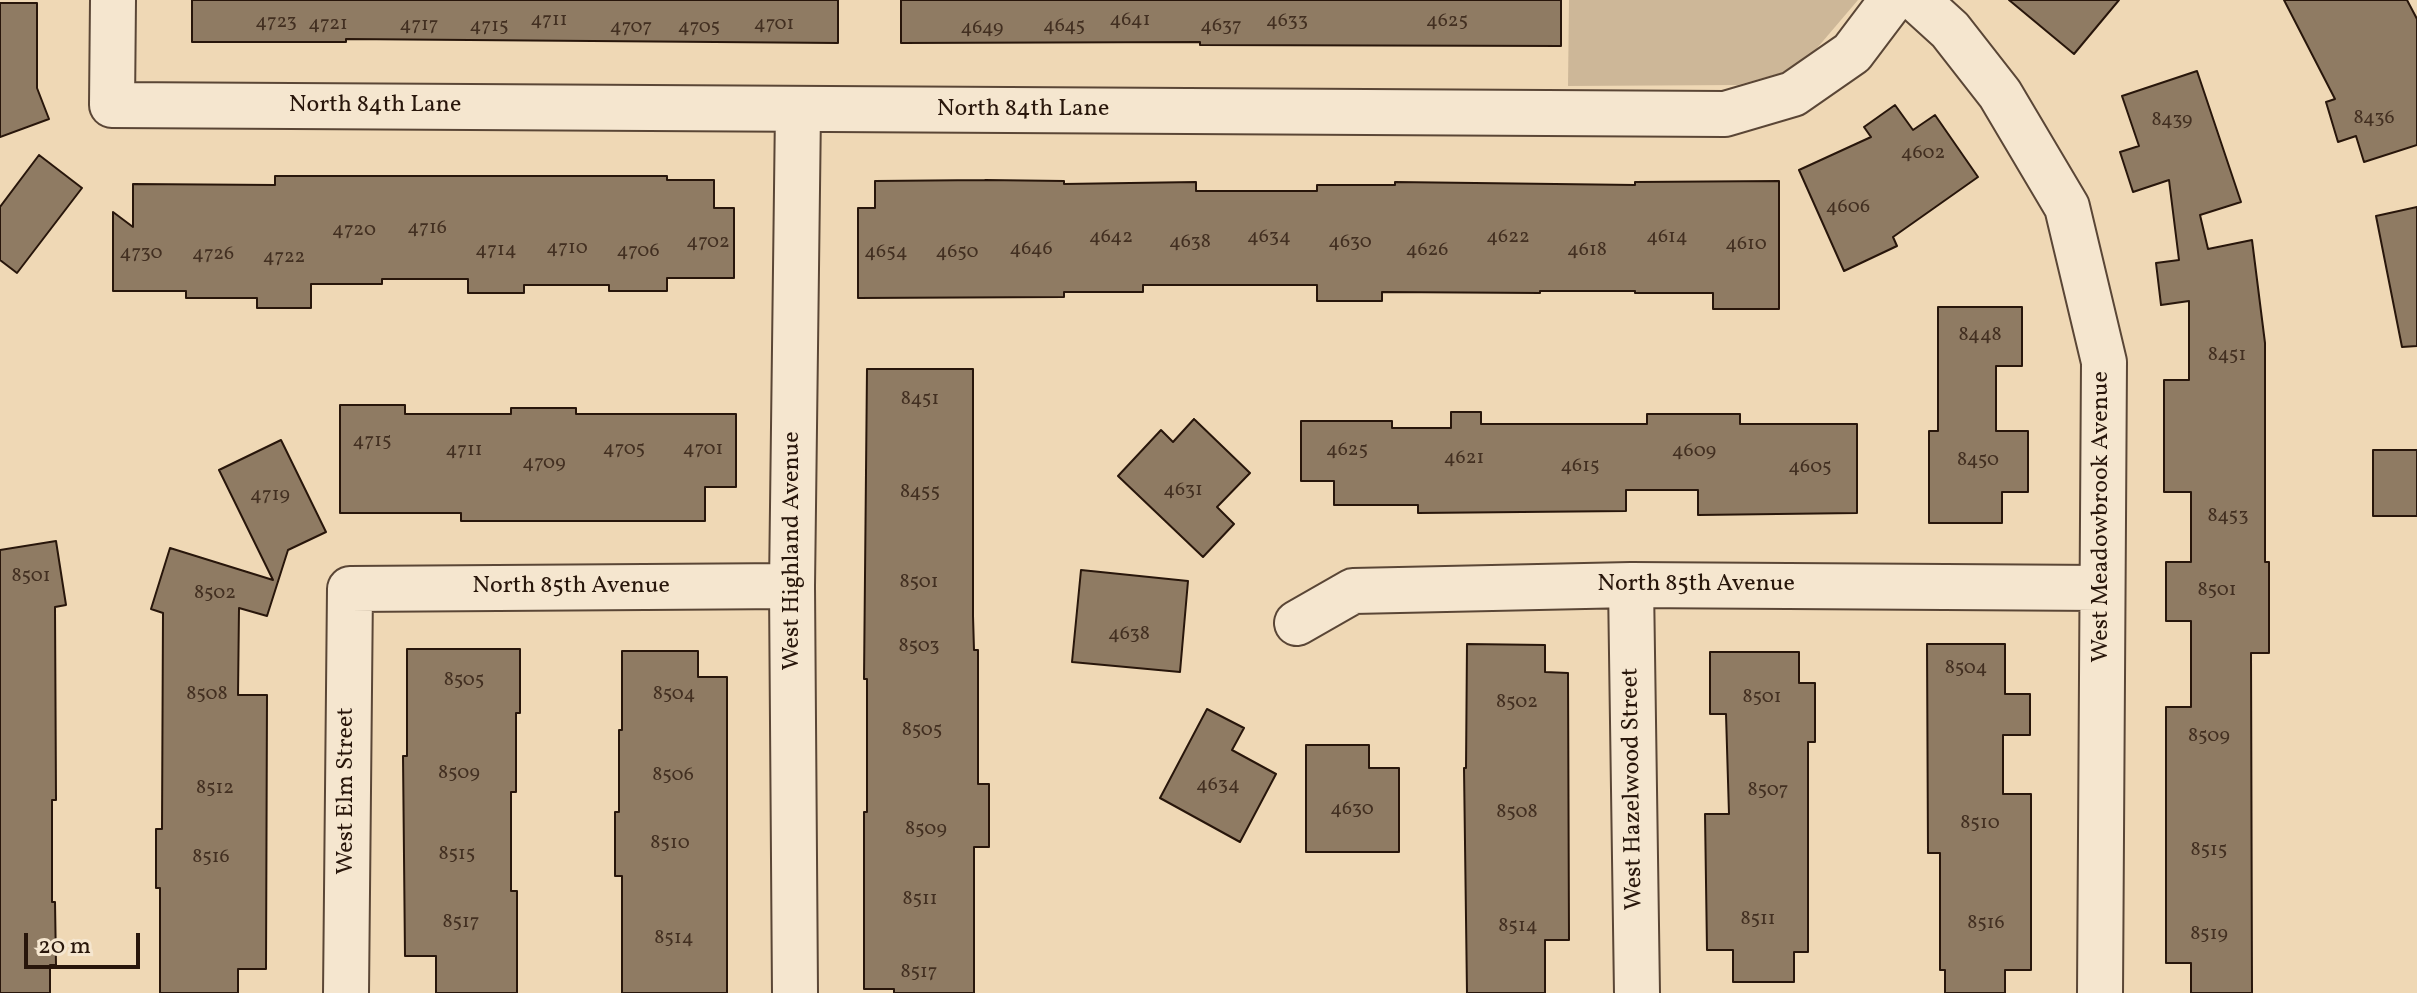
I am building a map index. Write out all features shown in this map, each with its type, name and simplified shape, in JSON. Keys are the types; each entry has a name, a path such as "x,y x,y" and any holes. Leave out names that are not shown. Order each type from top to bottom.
{"street":[{"name":"North 84th Lane","path":"113,0 112,105 1725,114 1793,94 1852,53 1892,0"},
{"name":"West Meadowbrook Avenue","path":"1917,0 1950,30 2000,94 2067,207 2104,362 2100,993"},
{"name":"West Highland Avenue","path":"795,993 792,586 798,110"},
{"name":"North 85th Avenue","path":"1297,623 1353,591 1631,585 2102,588"},
{"name":"West Hazelwood Street","path":"1631,585 1637,993"},
{"name":"North 85th Avenue","path":"350,589 792,586"},
{"name":"West Elm Street","path":"346,993 350,589"}],"shaded area":[{"path":"1569,0 1858,0 1812,54 1781,73 1738,85 1568,86"}],"building":[{"path":"192,0 838,0 838,43 346,39 346,42 192,42"},
{"path":"901,0 1561,0 1561,46 901,43"},
{"path":"2009,0 2119,0 2074,54"},
{"path":"2284,0 2407,0 2417,19 2417,145 2364,162 2356,136 2338,142 2326,102 2335,99"},
{"path":"0,3 37,3 37,88 49,119 0,137"},
{"path":"2197,71 2241,202 2200,215 2208,249 2252,240 2265,343 2265,562 2269,562 2269,653 2251,653 2252,993 2191,993 2191,963 2166,963 2166,707 2191,707 2191,621 2166,621 2166,562 2191,562 2191,492 2164,492 2164,380 2189,380 2189,301 2161,305 2156,263 2179,260 2169,180 2133,192 2120,152 2139,146 2122,96"},
{"path":"1895,105 1913,130 1935,115 1978,177 1893,237 1897,246 1844,271 1799,170 1871,137 1864,127"},
{"path":"39,155 82,188 17,273 0,260 0,207"},
{"path":"275,176 667,176 667,180 714,180 714,208 734,208 734,278 667,278 667,291 609,291 609,285 524,285 524,293 468,293 468,279 382,279 382,284 311,284 311,308 257,308 257,298 186,298 186,291 113,291 113,212 133,227 133,184 275,185"},
{"path":"875,181 1064,181 1064,184 1196,182 1196,191 1317,191 1317,185 1395,185 1395,182 1635,185 1635,182 1779,181 1779,309 1713,309 1713,293 1635,291 1382,292 1382,301 1317,301 1317,285 1143,285 1143,292 1064,292 1064,297 858,298 858,208 875,208"},
{"path":"2417,207 2417,346 2402,347 2376,216"},
{"path":"1938,307 2022,307 2022,366 1996,366 1996,431 2028,431 2028,492 2002,492 2002,523 1929,523 1929,431 1938,431"},
{"path":"867,369 973,369 973,616 974,650 978,650 978,784 989,784 989,847 974,847 974,993 894,993 894,989 864,989"},
{"path":"340,405 405,405 405,414 511,414 511,408 576,408 576,414 736,414 736,487 705,487 705,521 461,521 461,513 340,513"},
{"path":"1451,412 1481,412 1481,424 1647,424 1647,414 1740,414 1740,424 1857,424 1857,513 1698,515 1698,490 1626,490 1626,511 1418,513 1418,505 1334,505 1334,481 1301,481 1301,421 1392,421 1392,428 1451,428"},
{"path":"1194,419 1250,473 1217,507 1234,524 1203,557 1118,476 1161,430 1173,442"},
{"path":"281,440 326,532 288,550 267,616 239,608 238,695 267,695 266,969 238,969 238,993 160,993 160,888 156,888 156,829 162,829 163,613 151,609 170,548 273,580 219,470"},
{"path":"2373,450 2417,450 2417,516 2373,516"},
{"path":"56,541 66,605 55,607 56,800 52,800 52,902 55,902 56,965 50,965 50,993 0,993 0,550"},
{"path":"1081,570 1188,581 1180,672 1072,662"},
{"path":"1467,644 1545,645 1545,672 1568,673 1569,940 1545,940 1545,993 1467,993 1464,768"},
{"path":"1927,644 2005,644 2005,694 2030,694 2030,735 2003,735 2003,794 2031,794 2031,970 2005,970 2005,993 1945,993 1945,970 1940,970 1940,853 1928,853"},
{"path":"407,649 520,649 516,792 511,792 511,891 517,891 517,993 436,993 436,956 405,956 403,756 407,756"},
{"path":"622,651 698,651 698,677 727,677 727,993 622,993 622,876 615,876 615,812 619,812"},
{"path":"1710,652 1799,652 1799,683 1815,683 1815,742 1808,742 1808,952 1794,952 1794,982 1733,982 1733,950 1707,950 1705,814 1729,814 1726,714 1710,714"},
{"path":"1207,709 1244,728 1232,750 1276,774 1240,842 1160,798"},
{"path":"1306,745 1369,745 1369,768 1399,768 1399,852 1306,852"}]}
